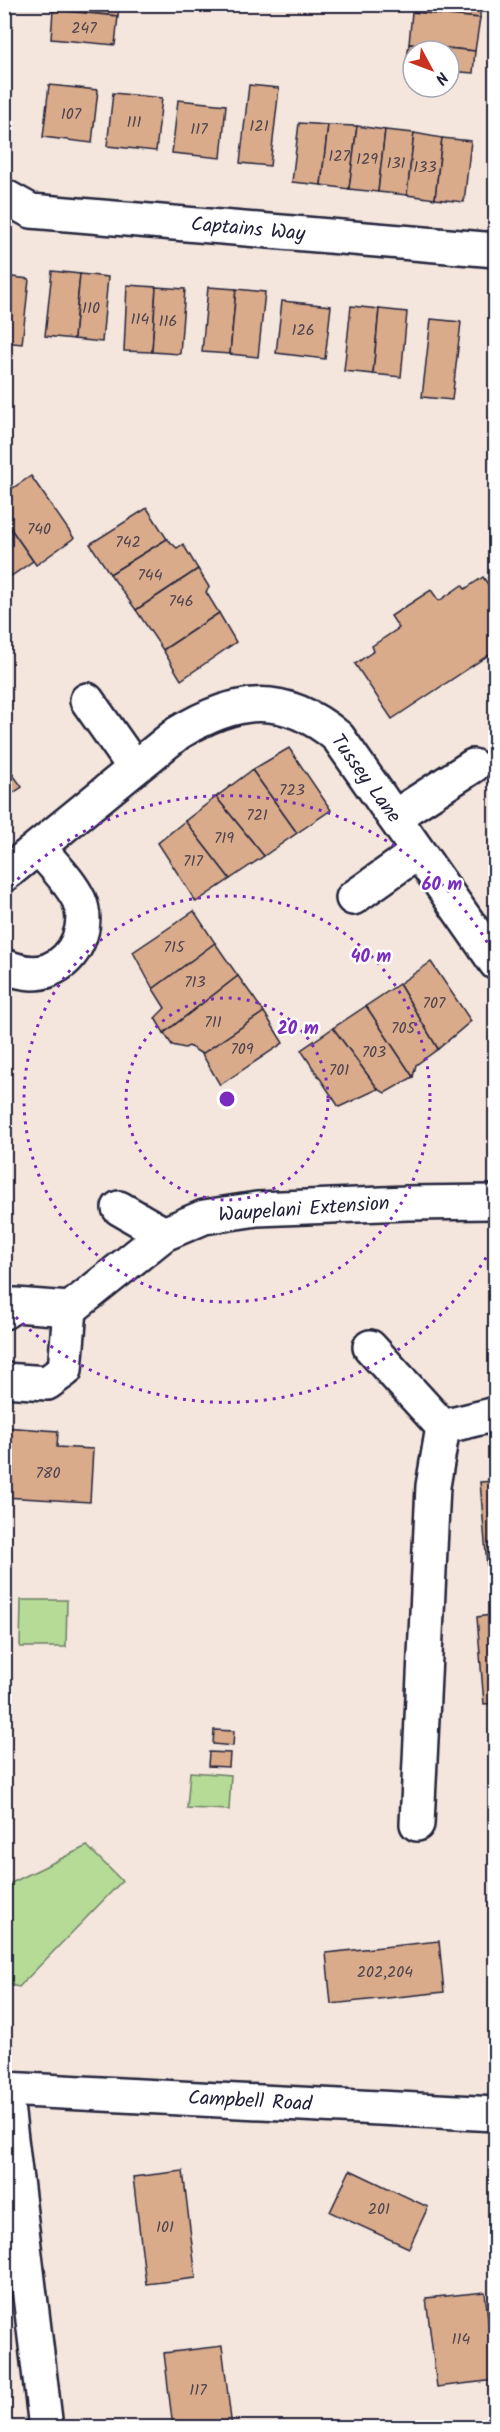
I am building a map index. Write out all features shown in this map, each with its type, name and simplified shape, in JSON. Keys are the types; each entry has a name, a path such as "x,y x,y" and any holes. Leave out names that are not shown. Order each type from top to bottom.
{"street":[{"name":"Captains Way","path":"4,196 31,211 495,250"},
{"path":"87,700 134,767"},
{"name":"Tussey Lane","path":"4,875 134,767 178,733 205,716 230,707 249,704 293,710 323,725 338,737 495,963"},
{"path":"394,818 473,766"},
{"path":"4,966 20,972 38,973 51,969 72,953 80,938 83,918 79,900 39,848"},
{"path":"353,898 418,852"},
{"name":"Waupelani Extension","path":"70,1310 164,1234 204,1216 257,1209 495,1202"},
{"path":"119,1208 164,1234"},
{"path":"4,1312 15,1305 70,1310 65,1370 47,1383 4,1380"},
{"path":"370,1347 443,1427"},
{"path":"443,1427 495,1414"},
{"path":"417,1824 433,1486 443,1427"},
{"path":"5,2090 46,2427"},
{"name":"Campbell Road","path":"5,2090 495,2114"}],"green space":[{"path":"21,1600 67,1600 66,1647 20,1647"},
{"path":"190,1772 231,1775 229,1810 187,1808"},
{"path":"87,1846 122,1881 19,1987 5,1984 5,1886"}],"building":[{"path":"54,4 119,4 118,16 53,10"},
{"path":"412,4 480,4 480,18 412,12"},
{"path":"53,10 118,16 115,45 51,39"},
{"path":"412,12 480,18 475,51 461,50 461,39 409,39"},
{"path":"461,50 475,51 473,73 461,72"},
{"path":"49,85 98,90 92,143 43,137"},
{"path":"249,85 279,88 270,166 240,163"},
{"path":"113,93 162,98 156,151 107,146"},
{"path":"178,100 226,105 221,158 172,153"},
{"path":"299,123 328,125 321,185 292,182"},
{"path":"328,125 357,126 349,189 321,185"},
{"path":"357,126 385,130 378,192 349,189"},
{"path":"385,130 414,133 407,195 378,192"},
{"path":"414,133 442,138 435,199 407,195"},
{"path":"442,138 471,141 464,202 435,199"},
{"path":"52,271 80,274 74,339 45,336"},
{"path":"80,274 108,277 102,342 74,339"},
{"path":"4,276 29,279 22,344 4,342"},
{"path":"127,285 156,287 152,352 124,351"},
{"path":"156,287 185,289 180,354 152,352"},
{"path":"208,287 236,289 230,354 202,352"},
{"path":"236,289 265,292 258,357 230,354"},
{"path":"282,301 331,306 325,359 276,353"},
{"path":"351,306 379,309 373,374 344,371"},
{"path":"379,309 407,312 401,377 373,374"},
{"path":"431,319 461,322 452,400 422,397"},
{"path":"31,476 74,538 36,565 4,519 4,494"},
{"path":"147,508 167,539 110,574 90,544"},
{"path":"4,519 33,561 4,581"},
{"path":"167,539 177,548 183,544 198,569 136,610 110,574"},
{"path":"198,569 209,587 206,592 219,613 163,650 136,610"},
{"path":"483,577 496,596 496,650 392,719 355,664 374,651 372,646 399,628 391,616 431,590 439,601 462,585 465,589"},
{"path":"219,613 236,642 181,680 163,650"},
{"path":"289,748 331,810 297,833 252,770"},
{"path":"4,762 22,787 4,799"},
{"path":"252,770 297,833 264,856 216,797"},
{"path":"216,797 264,856 230,879 185,821"},
{"path":"185,821 230,879 196,902 158,843"},
{"path":"194,911 215,943 153,989 133,952"},
{"path":"215,943 238,976 164,1033 155,1018 165,1008 153,989"},
{"path":"431,962 471,1021 438,1049 399,984"},
{"path":"238,976 264,1012 202,1054 189,1046 185,1048 172,1045 164,1033"},
{"path":"399,984 438,1049 416,1065 413,1077 366,1006"},
{"path":"366,1006 413,1077 385,1093 378,1089 333,1028"},
{"path":"264,1012 283,1043 220,1085 202,1054"},
{"path":"333,1028 378,1089 339,1107 301,1050"},
{"path":"4,1427 58,1431 57,1447 93,1449 90,1502 4,1497"},
{"path":"496,1481 496,1703 484,1704 477,1617 491,1615 480,1482"},
{"path":"214,1730 234,1731 233,1746 213,1744"},
{"path":"209,1752 230,1753 229,1767 208,1766"},
{"path":"439,1941 444,1992 331,2004 326,1953"},
{"path":"350,2170 428,2207 409,2248 330,2212"},
{"path":"183,2171 196,2278 146,2284 133,2177"},
{"path":"485,2292 495,2380 437,2387 426,2298"},
{"path":"222,2346 232,2428 173,2428 164,2353"}]}
